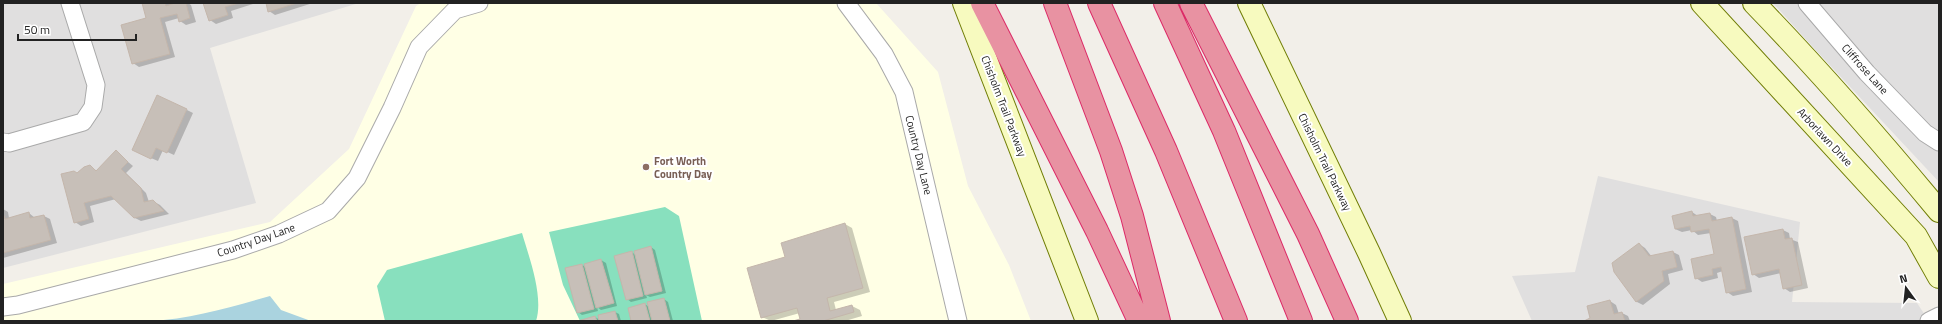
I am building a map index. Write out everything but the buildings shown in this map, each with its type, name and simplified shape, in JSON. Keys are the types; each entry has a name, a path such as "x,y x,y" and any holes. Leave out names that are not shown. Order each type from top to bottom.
{"highway":[{"path":"982,3 1097,231 1139,321"},
{"path":"1055,3 1111,151 1133,223 1157,314"},
{"path":"1099,3 1166,151 1236,321"},
{"path":"1165,3 1224,131 1301,321"},
{"path":"1190,3 1305,228 1347,321"}],"main road":[{"name":"Chisholm Trail Parkway","path":"964,3 1087,321"},
{"name":"Chisholm Trail Parkway","path":"1248,3 1369,253 1400,321"},
{"name":"Arborlawn Drive","path":"1702,3 1916,236 1939,277"},
{"path":"1754,3 1799,50 1880,140 1939,211"}],"street":[{"path":"3,142 9,143 83,122 93,107 96,85 70,3"},
{"name":"Country Day Lane","path":"8,308 233,250 279,234 328,211 357,178 392,108 419,47 455,10 479,3"},
{"name":"Country Day Lane","path":"846,3 884,54 904,92 958,321"},
{"name":"Cliffrose Lane","path":"1807,3 1867,73 1934,136"},
{"path":"1929,321 1939,316"}],"shaded area":[{"path":"3,3 359,3 210,48 256,203 3,268"},
{"name":"Fort Worth Country Day","path":"421,3 876,3 938,72 968,186 1009,265 1031,321 3,321 3,284 270,222 349,149 416,6"},
{"path":"1773,3 1939,3 1939,182 1810,44"},
{"path":"1598,176 1800,222 1792,302 1917,303 1929,321 1532,321 1512,276 1575,272"}],"green space":[{"path":"665,207 679,216 702,321 580,321 563,285 549,232"},
{"path":"522,233 532,265 537,289 538,311 536,321 385,321 377,286 387,270"}],"water":[{"path":"270,296 281,310 311,321 150,321 195,315"}],"place":[{"name":"Fort Worth Country Day","path":"646,167"}]}
